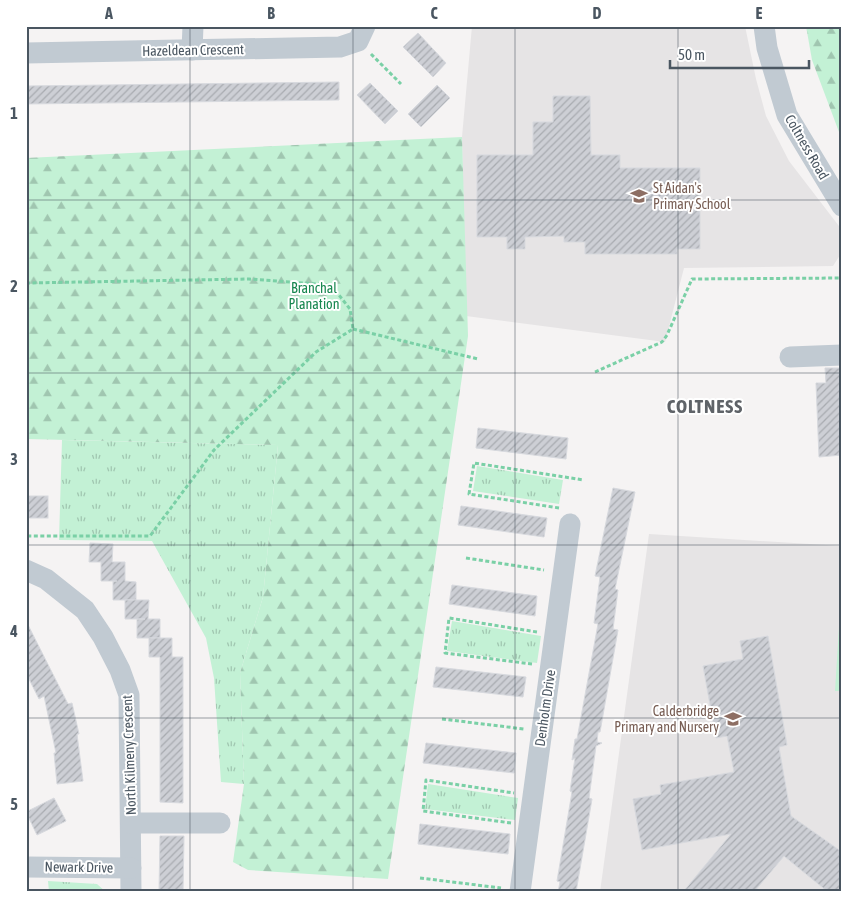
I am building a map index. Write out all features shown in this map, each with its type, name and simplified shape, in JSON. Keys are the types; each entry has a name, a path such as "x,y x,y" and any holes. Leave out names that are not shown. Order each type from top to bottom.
{"street":[{"path":"192,50 193,26"},
{"name":"Coltness Road","path":"764,26 768,48 787,115 842,206"},
{"name":"Hazeldean Crescent","path":"26,52 340,47 362,33"},
{"path":"790,357 842,355"},
{"name":"Denholm Drive","path":"520,891 555,635 568,517"},
{"name":"North Kilmeny Crescent","path":"26,570 46,579 86,610 120,670 129,695 131,892"},
{"path":"131,823 220,823"},
{"name":"Newark Drive","path":"26,867 131,868"}],"path":[{"path":"362,33 401,84"},
{"path":"595,372 662,342 667,335 692,279 842,278"},
{"path":"26,284 249,279 331,285 350,309 353,328"},
{"path":"26,536 150,536 214,450 316,352 353,328 478,359"},
{"path":"568,517 469,494 474,463 584,480"},
{"path":"466,558 563,572"},
{"path":"550,667 445,653 449,618 555,635"},
{"path":"442,719 542,731"},
{"path":"529,826 423,811 426,780 533,796"},
{"path":"420,878 520,891"}],"shaded area":[{"name":"St Aidan's Primary School","path":"472,26 745,26 766,116 789,161 842,230 842,252 833,266 684,268 665,342 466,316 462,137"},
{"name":"Calderbridge Primary and Nursery","path":"649,534 842,546 842,892 600,892"}],"green space":[{"path":"806,26 842,26 842,140 812,60"},
{"name":"Branchal Planation","path":"462,137 468,336 388,879 248,870 233,862 244,784 240,673 263,597 278,445 26,439 26,158"},
{"path":"62,440 278,445 263,597 240,673 244,784 221,782 214,678 206,638 152,541 59,540"},
{"path":"477,466 563,480 559,504 473,491"},
{"path":"842,579 842,691 835,691"},
{"path":"452,621 541,636 537,663 447,651"},
{"path":"428,784 518,798 515,820 425,809"},
{"path":"48,881 97,884 106,892 49,892"}],"building":[{"path":"418,33 446,63 433,77 403,47"},
{"path":"339,82 339,100 26,104 26,86"},
{"path":"370,83 398,111 385,124 357,95"},
{"path":"437,85 450,98 421,127 408,114"},
{"path":"553,96 590,96 591,155 620,155 620,168 700,168 700,249 677,249 677,254 585,254 585,242 564,242 564,236 525,237 525,249 507,249 507,237 477,237 477,155 533,155 533,122 553,122"},
{"path":"825,368 842,368 842,455 819,457 816,383 826,383"},
{"path":"478,428 568,438 566,459 476,448"},
{"path":"613,488 635,492 615,589 618,590 613,629 618,630 600,732 598,732 597,742 602,743 596,746 589,798 592,799 576,892 558,892 560,882 557,881 572,792 570,791 575,758 572,760 575,739 577,739 598,624 594,623 600,577 595,576"},
{"path":"26,496 48,496 48,518 26,518"},
{"path":"461,506 547,518 544,537 458,525"},
{"path":"90,543 113,544 112,562 125,562 125,581 136,582 136,600 113,600 113,581 101,581 101,562 89,562"},
{"path":"452,585 537,596 535,616 449,604"},
{"path":"125,600 149,600 148,619 160,619 160,638 137,638 137,619 125,619"},
{"path":"26,621 68,704 72,703 79,734 77,734 83,781 57,784 54,753 56,753 44,696 39,699 26,673"},
{"path":"768,636 787,745 779,747 791,816 842,852 842,892 828,892 784,856 754,892 683,892 731,834 642,850 633,799 661,794 660,785 734,772 727,736 716,738 703,666 743,659 740,641"},
{"path":"149,638 172,638 172,657 183,657 183,803 160,802 160,657 149,657"},
{"path":"436,667 526,677 523,697 433,687"},
{"path":"426,743 516,753 514,773 423,763"},
{"path":"54,798 66,821 37,835 26,812"},
{"path":"420,824 510,834 508,854 418,844"},
{"path":"160,836 184,836 183,892 159,892"}],"place":[{"name":"St Aidan's Primary School","path":"639,196"},
{"name":"Calderbridge Primary and Nursery","path":"733,719"}],"district":[{"name":"COLTNESS","path":"705,406"}]}
